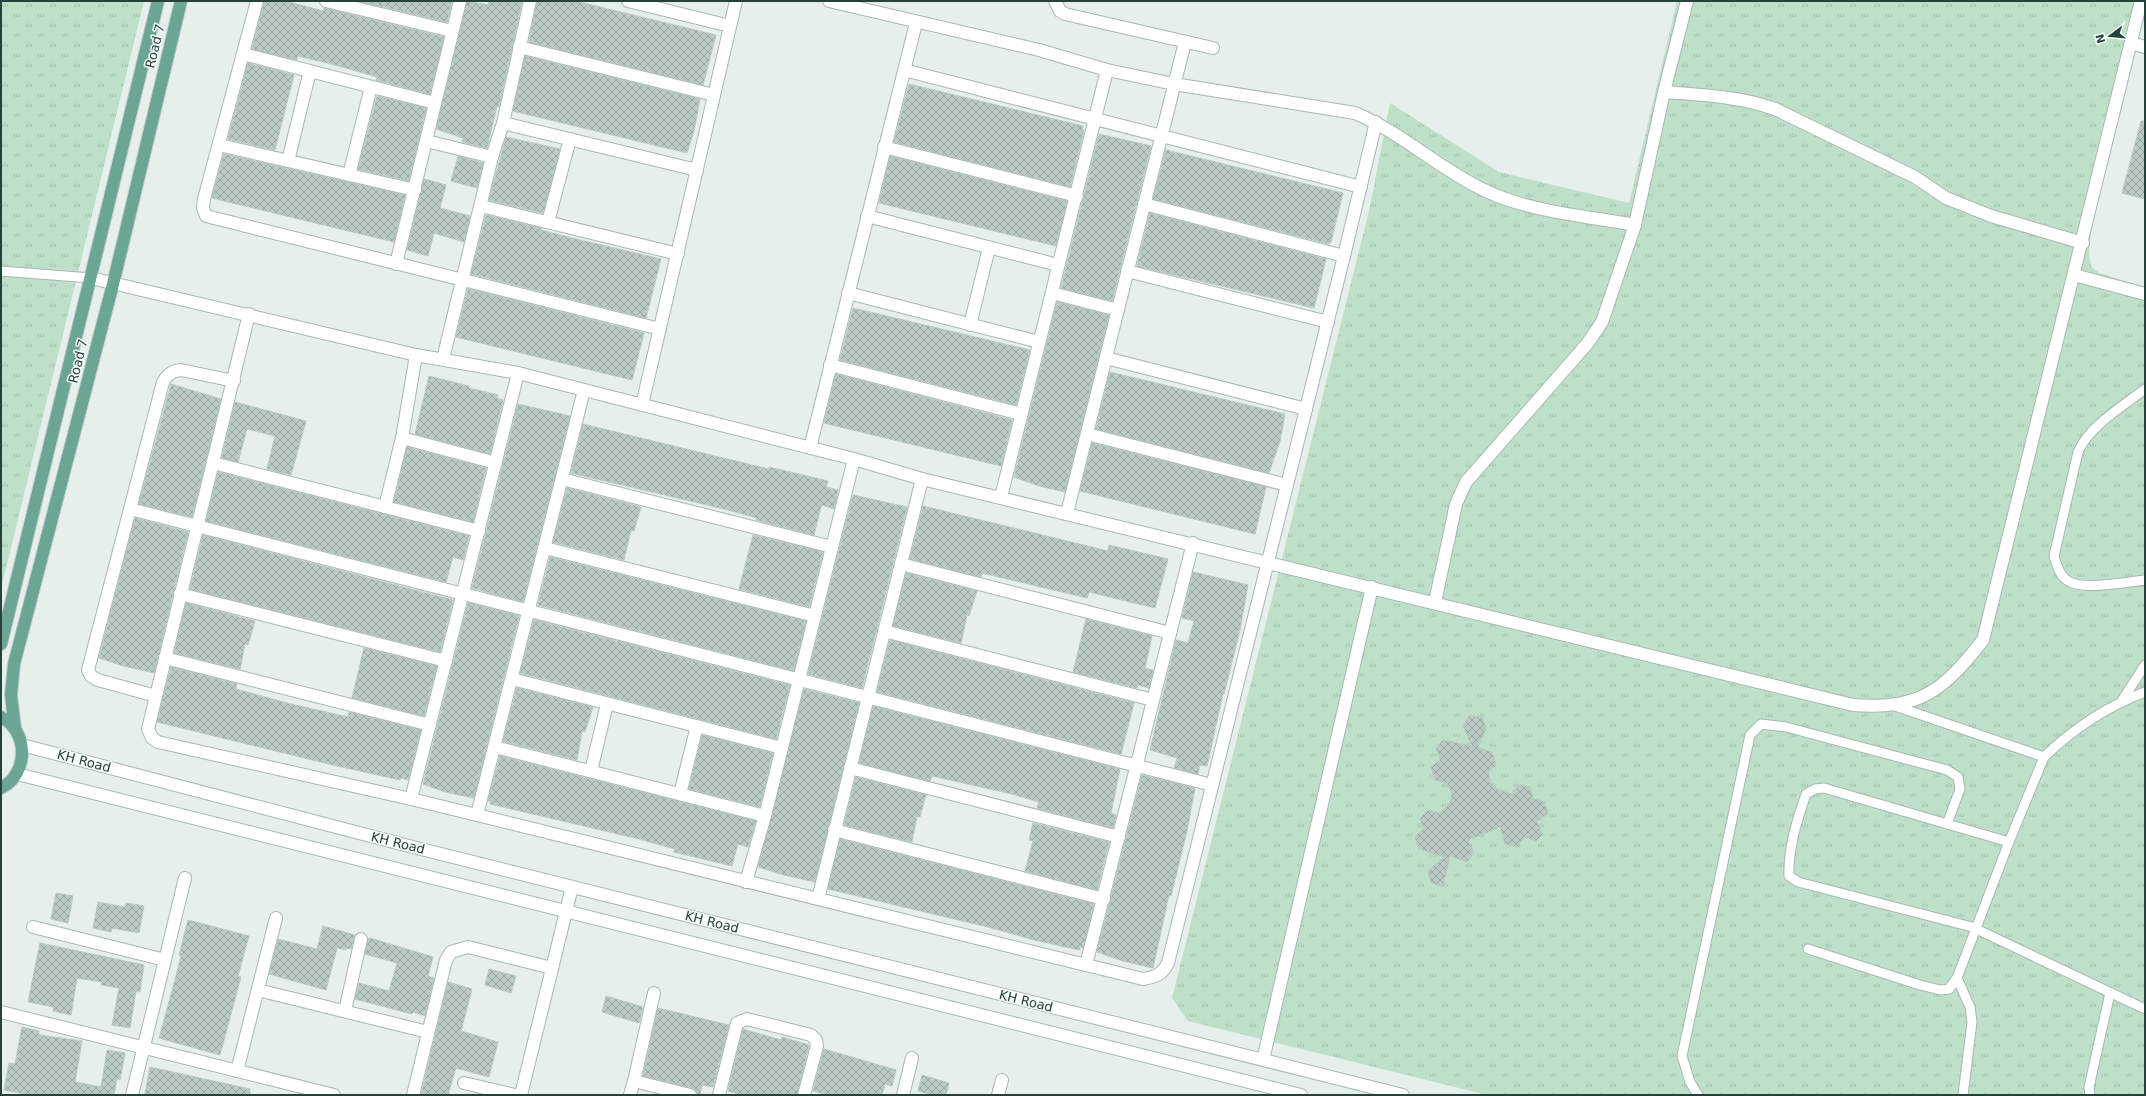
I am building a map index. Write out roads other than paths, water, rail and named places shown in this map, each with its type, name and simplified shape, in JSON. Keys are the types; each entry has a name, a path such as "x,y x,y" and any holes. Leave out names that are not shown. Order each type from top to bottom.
{"main road":[{"name":"Road 7","path":"1,644 158,1"},
{"name":"Road 7","path":"15,728 11,695 14,664 112,284 181,1"},
{"path":"1,717 15,728 22,745 22,760 17,774 3,790"}],"street":[{"path":"257,1 204,199 203,208 206,216 660,329"},
{"path":"326,1 452,31"},
{"path":"396,264 460,1"},
{"path":"443,359 492,158 503,123 530,1"},
{"path":"628,1 730,26"},
{"path":"642,405 736,1"},
{"path":"829,1 916,23 1039,50 1107,70 1174,84 1355,113 1376,122 1452,173 1487,192 1528,206 1635,224"},
{"path":"1055,1 1060,11 1066,14 1213,48"},
{"path":"1436,602 1456,504 1466,482 1587,344 1602,322 1635,224 1664,92 1687,1"},
{"path":"91,278 416,355 518,373 854,459 922,479 1268,561 1853,705 1895,706 1931,693 1961,668 1982,640 2141,1"},
{"path":"810,448 916,23"},
{"path":"1067,513 1185,42"},
{"path":"2131,43 2145,47"},
{"path":"519,47 714,95"},
{"path":"243,54 435,103"},
{"path":"904,70 1361,187"},
{"path":"1001,497 1058,265 1077,196 1107,70"},
{"path":"288,161 310,71"},
{"path":"348,175 371,87"},
{"path":"1664,92 1731,97 1752,101 1775,109 1915,177 1946,198 1991,216 2082,243"},
{"path":"248,314 234,381 180,594 148,730 152,738 158,742 477,815 1143,979 1155,977 1163,972 1168,963 1328,322 1376,122"},
{"path":"503,123 697,170"},
{"path":"548,222 570,139"},
{"path":"426,141 492,158"},
{"path":"219,145 415,190"},
{"path":"884,147 1077,196"},
{"path":"1144,204 1344,256"},
{"path":"481,206 678,254"},
{"path":"867,216 1058,265"},
{"path":"970,324 989,248"},
{"path":"1127,271 1328,322"},
{"path":"2074,275 2145,294"},
{"path":"848,293 1039,342"},
{"path":"1052,293 1118,310"},
{"path":"385,507 402,438 416,355"},
{"path":"1106,358 1306,409"},
{"path":"830,365 1021,414"},
{"path":"156,696 98,680 91,676 88,670 163,382 167,375 174,371 181,370 234,381"},
{"path":"411,800 413,784 430,725 518,373"},
{"path":"477,815 496,747 584,390"},
{"path":"1087,434 1287,485"},
{"path":"402,438 496,463"},
{"path":"746,882 765,816 854,459"},
{"path":"213,463 478,531"},
{"path":"562,479 832,547"},
{"path":"818,899 922,479"},
{"path":"130,509 1212,785"},
{"path":"1086,965 1104,899 1192,543"},
{"path":"545,548 814,616"},
{"path":"901,564 1170,633"},
{"path":"1263,1060 1372,587"},
{"path":"180,594 446,662"},
{"path":"884,631 1153,700"},
{"path":"165,658 430,725"},
{"path":"512,679 782,748"},
{"path":"590,771 607,704"},
{"path":"680,794 697,726"},
{"name":"KH Road","path":"22,745 572,887 1263,1060 1383,1093 1403,1095"},
{"path":"496,747 765,816"},
{"path":"850,768 1119,837"},
{"name":"KH Road","path":"17,774 1301,1095"},
{"path":"834,830 1104,899"},
{"path":"132,1095 185,878"},
{"path":"521,1095 572,887"},
{"path":"237,1071 276,918"},
{"path":"32,927 165,960"},
{"path":"345,1011 361,939"},
{"path":"413,1095 446,960 451,952 468,947 552,968"},
{"path":"258,990 428,1032"},
{"path":"630,1095 654,993"},
{"path":"1,1012 334,1095"},
{"path":"719,1095 737,1023 747,1019 811,1035 816,1040 817,1046 804,1095"},
{"path":"903,1095 912,1058"},
{"path":"634,1080 690,1095"},
{"path":"998,1095 1002,1080"},
{"path":"464,1083 515,1095"}],"lane":[{"path":"1,271 91,278"},
{"path":"2145,389 2092,430 2084,440 2078,452 2054,556 2059,570 2069,582 2080,585 2145,580"},
{"path":"2121,703 2145,664"},
{"path":"1808,949 1940,990 1949,989 1957,978 2009,842 2044,757 2064,738 2102,713 2145,692"},
{"path":"1895,706 2044,757"},
{"path":"1698,1095 1690,1082 1682,1056 1750,735 1761,724 1786,727 1947,770 1958,777 1960,789 1947,824"},
{"path":"2009,842 1824,788 1815,789 1806,794 1802,805 1788,860 1789,876 1798,882 1977,929 2145,1009"},
{"path":"1957,978 1970,1007 1972,1022 1963,1095"},
{"path":"2090,1095 2089,1087 2110,993"}]}
